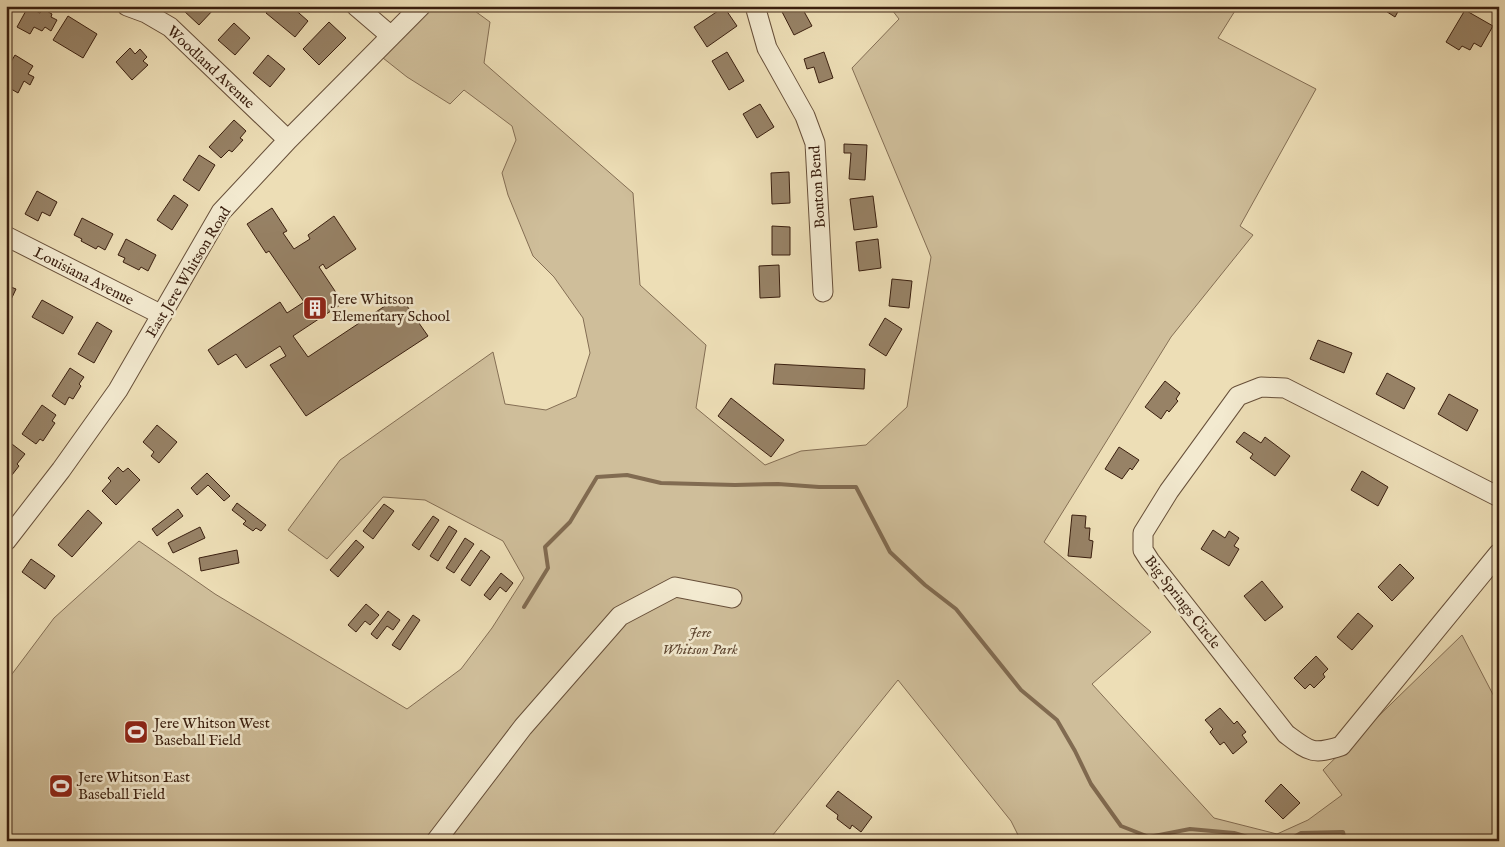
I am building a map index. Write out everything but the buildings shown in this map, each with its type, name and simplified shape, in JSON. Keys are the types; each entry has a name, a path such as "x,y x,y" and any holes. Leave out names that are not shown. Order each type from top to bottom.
{"street":[{"name":"Woodland Avenue","path":"127,6 146,13 170,27 288,140"},
{"path":"356,6 391,36"},
{"name":"East Jere Whitson Road","path":"6,541 61,470 118,390 221,212 288,140 421,6"},
{"name":"Bouton Bend","path":"755,6 767,48 805,116 815,143 823,292"},
{"name":"Louisiana Avenue","path":"6,236 162,314"},
{"name":"Big Springs Circle","path":"1499,497 1285,388 1261,387 1238,396 1169,491 1143,533 1143,550 1150,561 1286,734 1310,751 1322,752 1341,746 1499,553"},
{"path":"436,841 523,727 620,616 675,587 732,598"}],"green space":[{"name":"Jere Whitson Park","path":"435,6 468,6 490,22 484,63 633,193 640,285 706,345 696,408 765,465 801,451 866,445 907,407 931,257 852,68 899,19 889,6 1238,6 1218,38 1316,89 1240,226 1253,235 1171,337 1044,542 1151,632 1092,684 1214,818 1277,834 1308,820 1342,795 1323,770 1462,635 1499,706 1499,841 1021,841 1011,821 898,680 768,841 6,841 6,682 54,618 139,541 215,594 407,709 461,669 492,628 524,578 503,541 425,500 383,497 327,559 288,530 340,460 493,352 505,404 546,410 576,397 590,353 583,318 554,277 533,256 508,195 502,173 516,140 512,126 464,90 450,104 407,77 383,58"}],"waterway":[{"path":"524,607 548,568 545,547 570,522 597,477 627,475 661,483 856,487 890,552 925,585 956,609 1021,690 1057,720 1091,784 1121,826 1149,837 1190,829 1234,833 1261,841"},
{"path":"1287,841 1301,833 1343,832 1345,841"}],"place":[{"name":"Jere Whitson Elementary School","path":"315,308"},
{"name":"Jere Whitson West Baseball Field","path":"136,732"},
{"name":"Jere Whitson East Baseball Field","path":"61,786"}]}
